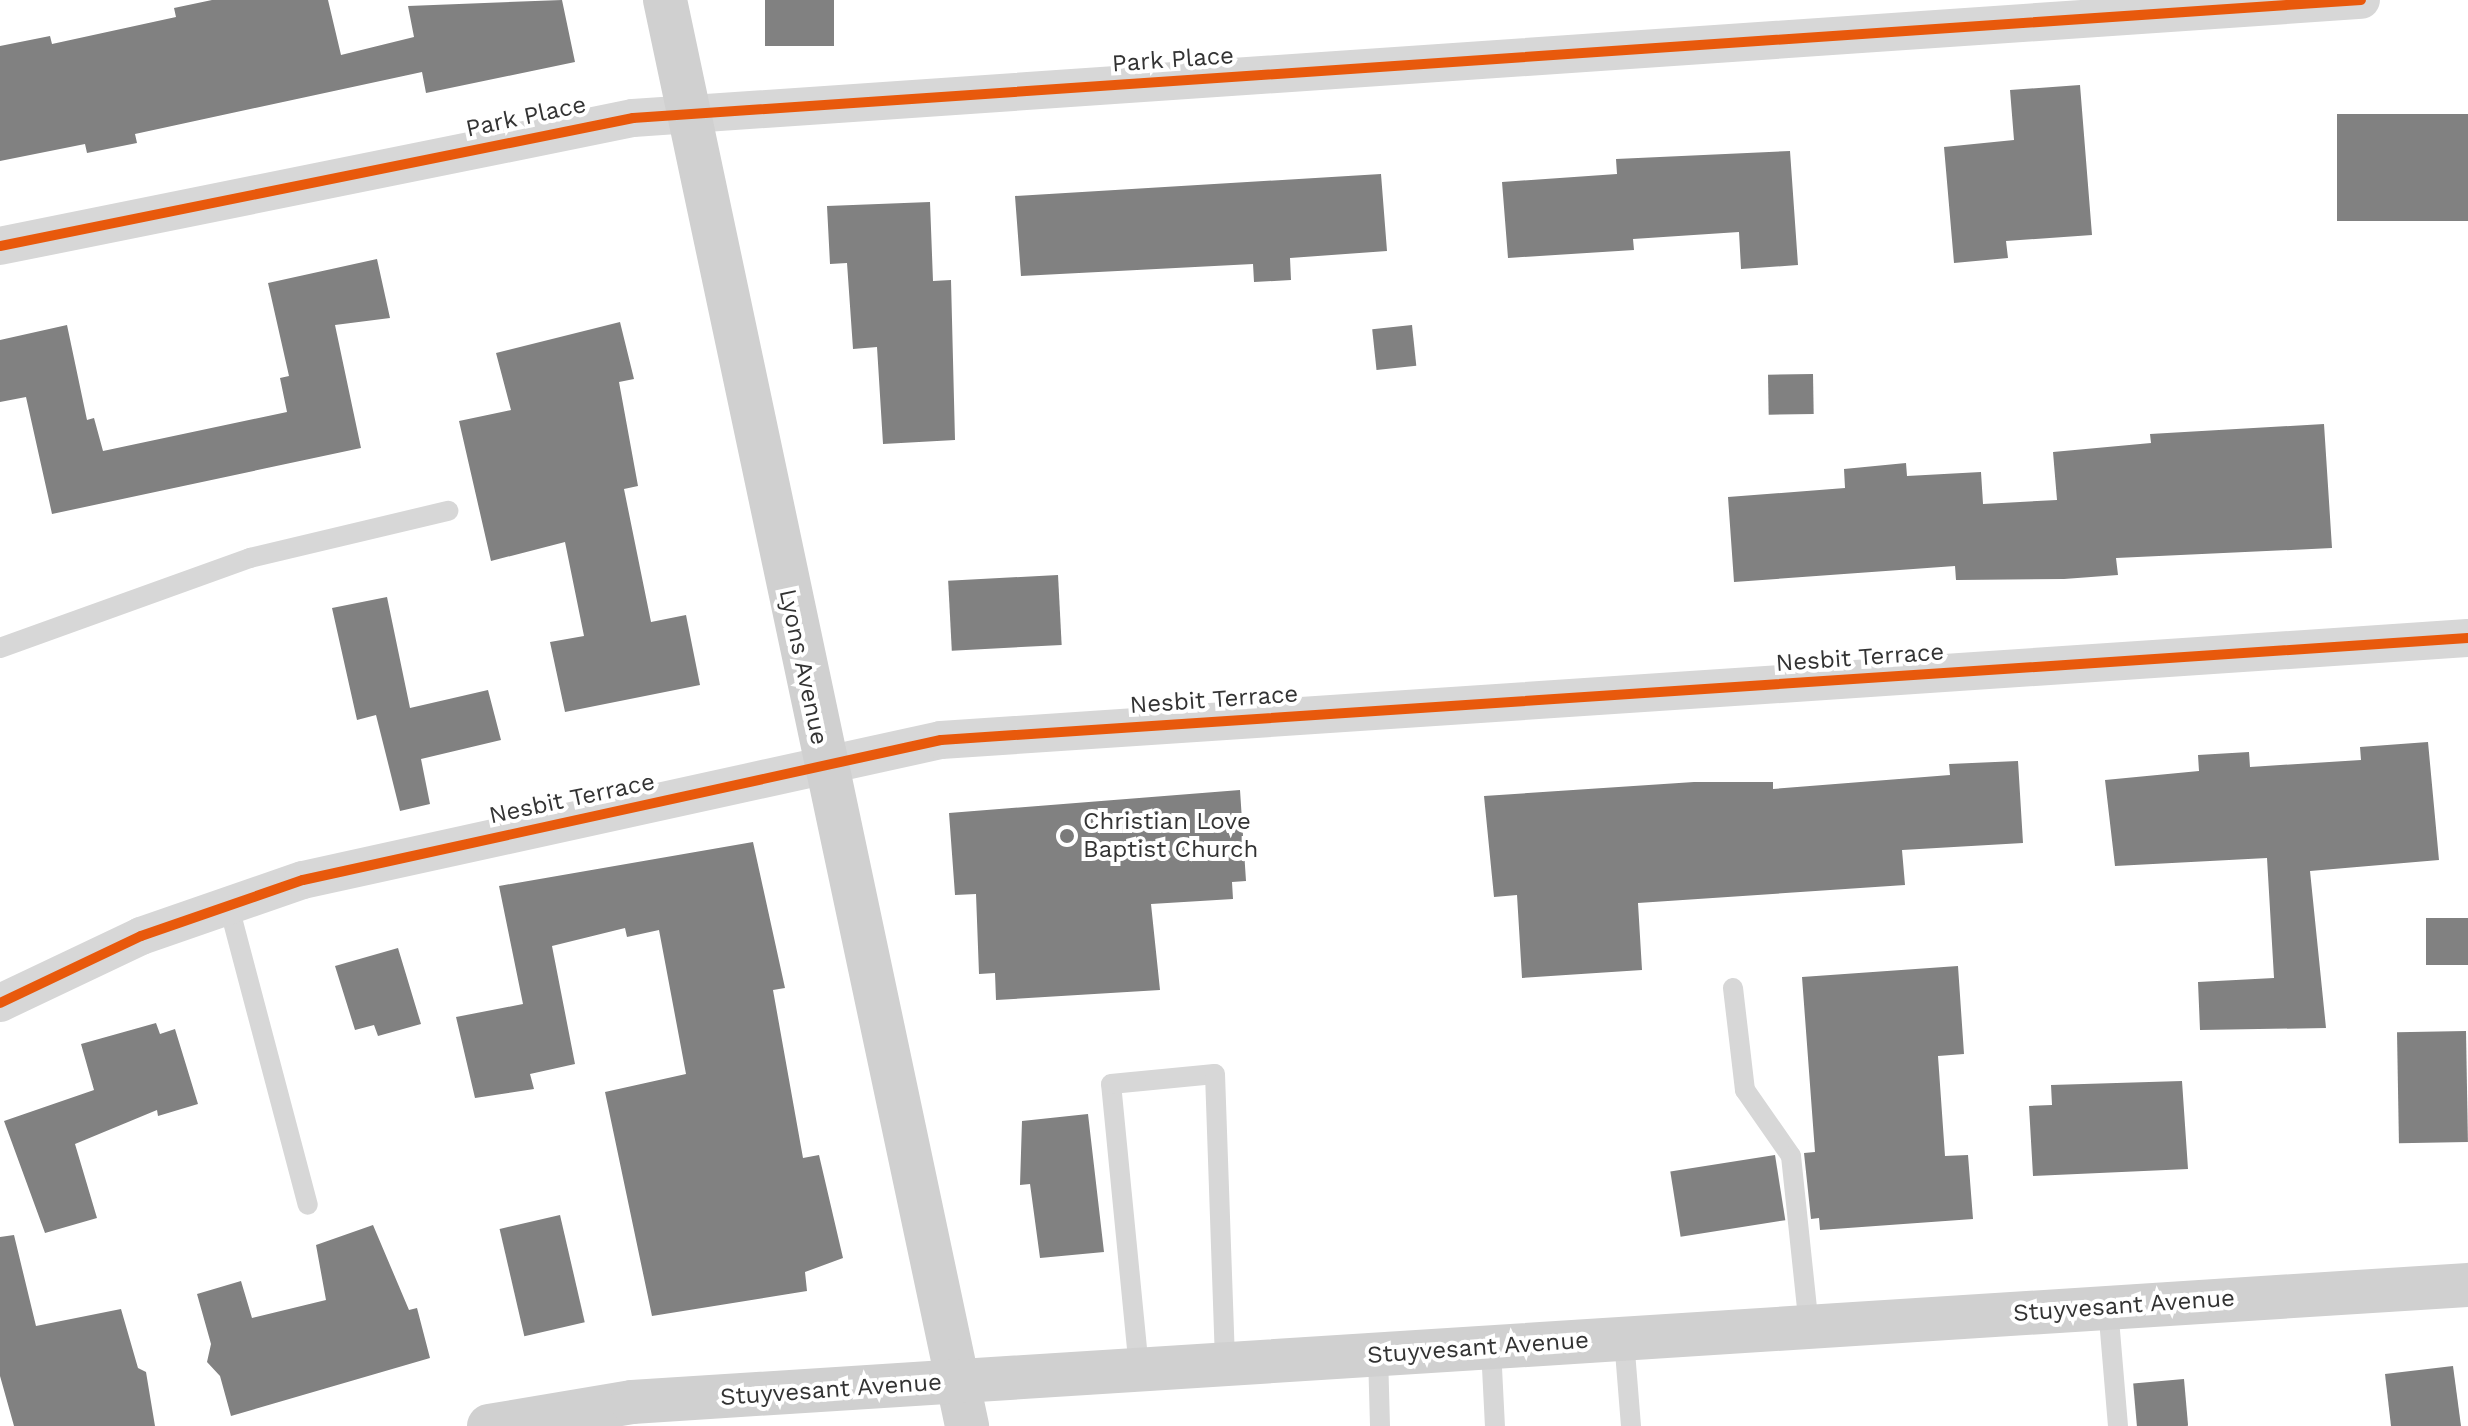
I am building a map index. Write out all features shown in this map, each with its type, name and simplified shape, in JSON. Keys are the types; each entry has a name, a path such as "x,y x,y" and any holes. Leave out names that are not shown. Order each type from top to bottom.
{"main road":[{"name":"Lyons Avenue","path":"665,0 823,765 967,1426"},
{"name":"Stuyvesant Avenue","path":"496,1425 674,1413 957,1381 2468,1285"}],"street":[{"name":"Park Place","path":"0,246 601,122 690,113 2361,0"},
{"name":"Nesbit Terrace","path":"0,1003 228,903 356,865 971,736 2468,638"}],"lane":[{"path":"0,648 250,558 448,511"},
{"path":"228,903 308,1205"},
{"path":"1733,988 1745,1090 1791,1156 1809,1327"},
{"path":"1139,1369 1111,1084 1215,1074 1225,1364"},
{"path":"2108,1307 2118,1426"},
{"path":"1624,1339 1631,1426"},
{"path":"1491,1348 1495,1426"},
{"path":"1378,1354 1380,1426"}],"building":[{"path":"212,0 328,0 341,55 414,37 408,6 562,0 575,62 426,93 422,72 135,134 137,143 87,153 85,144 0,161 0,46 50,36 52,44 176,17 174,8"},
{"path":"765,0 834,0 834,46 765,46"},
{"path":"2080,85 2092,235 2006,241 2008,258 1954,263 1944,147 2014,140 2010,90"},
{"path":"2337,114 2468,114 2468,221 2337,221"},
{"path":"1790,151 1798,265 1741,269 1739,232 1633,239 1634,250 1508,258 1502,182 1617,174 1616,159"},
{"path":"1381,174 1387,251 1290,258 1291,280 1254,282 1253,264 1021,276 1015,196"},
{"path":"930,202 933,281 951,280 955,440 883,444 877,347 853,349 847,263 830,264 827,206"},
{"path":"377,259 390,318 335,325 361,448 52,514 26,397 0,402 0,340 67,325 87,420 94,418 103,451 287,412 280,378 289,376 268,283"},
{"path":"620,322 634,379 619,382 638,486 624,489 651,622 686,615 700,685 565,712 550,642 584,636 565,542 491,561 459,421 511,410 496,353"},
{"path":"1412,325 1416,366 1377,370 1372,329"},
{"path":"1813,374 1814,414 1769,415 1768,375"},
{"path":"2324,424 2332,548 2116,558 2118,575 2064,579 1956,580 1955,566 1734,582 1728,497 1845,488 1844,469 1906,463 1907,476 1981,472 1983,504 2057,500 2053,452 2151,443 2150,434"},
{"path":"1058,575 1062,645 952,651 948,581"},
{"path":"387,597 410,708 488,690 501,740 421,759 430,804 400,811 376,715 357,720 332,608"},
{"path":"2428,742 2439,860 2310,871 2326,1028 2200,1030 2198,982 2274,978 2267,858 2115,866 2105,780 2199,771 2198,755 2249,752 2250,767 2361,760 2360,747"},
{"path":"2018,761 2023,843 1902,850 1905,885 1638,903 1642,970 1522,978 1517,895 1494,897 1484,796 1694,782 1773,782 1773,789 1950,775 1949,764"},
{"path":"1240,790 1246,881 1232,882 1233,899 1151,904 1160,990 996,1000 995,973 979,974 976,894 955,895 949,813"},
{"path":"753,842 785,988 773,990 803,1158 819,1155 843,1258 805,1272 807,1291 652,1316 605,1092 686,1074 659,930 627,937 625,928 552,946 575,1064 530,1074 534,1089 475,1098 456,1017 523,1004 499,886"},
{"path":"2426,918 2468,918 2468,965 2426,965"},
{"path":"398,948 421,1024 378,1036 374,1025 355,1030 335,966"},
{"path":"1958,966 1964,1054 1938,1056 1945,1156 1968,1155 1973,1219 1820,1230 1819,1218 1811,1219 1804,1153 1815,1152 1802,977"},
{"path":"156,1023 160,1034 175,1029 198,1104 158,1116 157,1110 75,1144 97,1218 45,1233 4,1121 94,1090 81,1044"},
{"path":"2466,1031 2468,1142 2399,1143 2397,1032"},
{"path":"2182,1081 2188,1169 2033,1176 2029,1106 2052,1105 2051,1085"},
{"path":"1088,1114 1104,1252 1040,1258 1030,1184 1020,1185 1022,1121"},
{"path":"1775,1155 1785,1220 1681,1237 1670,1172"},
{"path":"560,1215 585,1322 524,1336 500,1229"},
{"path":"373,1225 409,1310 417,1308 430,1358 231,1416 220,1376 207,1362 211,1344 197,1294 241,1281 252,1318 326,1300 316,1245"},
{"path":"14,1235 36,1326 121,1309 138,1368 146,1372 155,1426 14,1426 0,1376 0,1237"},
{"path":"2453,1366 2461,1426 2391,1426 2385,1374"},
{"path":"2184,1379 2188,1426 2137,1426 2133,1383"}],"cycle path":[{"path":"0,246 633,118 2361,0"},
{"path":"0,1003 141,936 303,880 941,740 2468,638"}],"place":[{"name":"Christian Love Baptist Church","path":"1067,836"}]}
